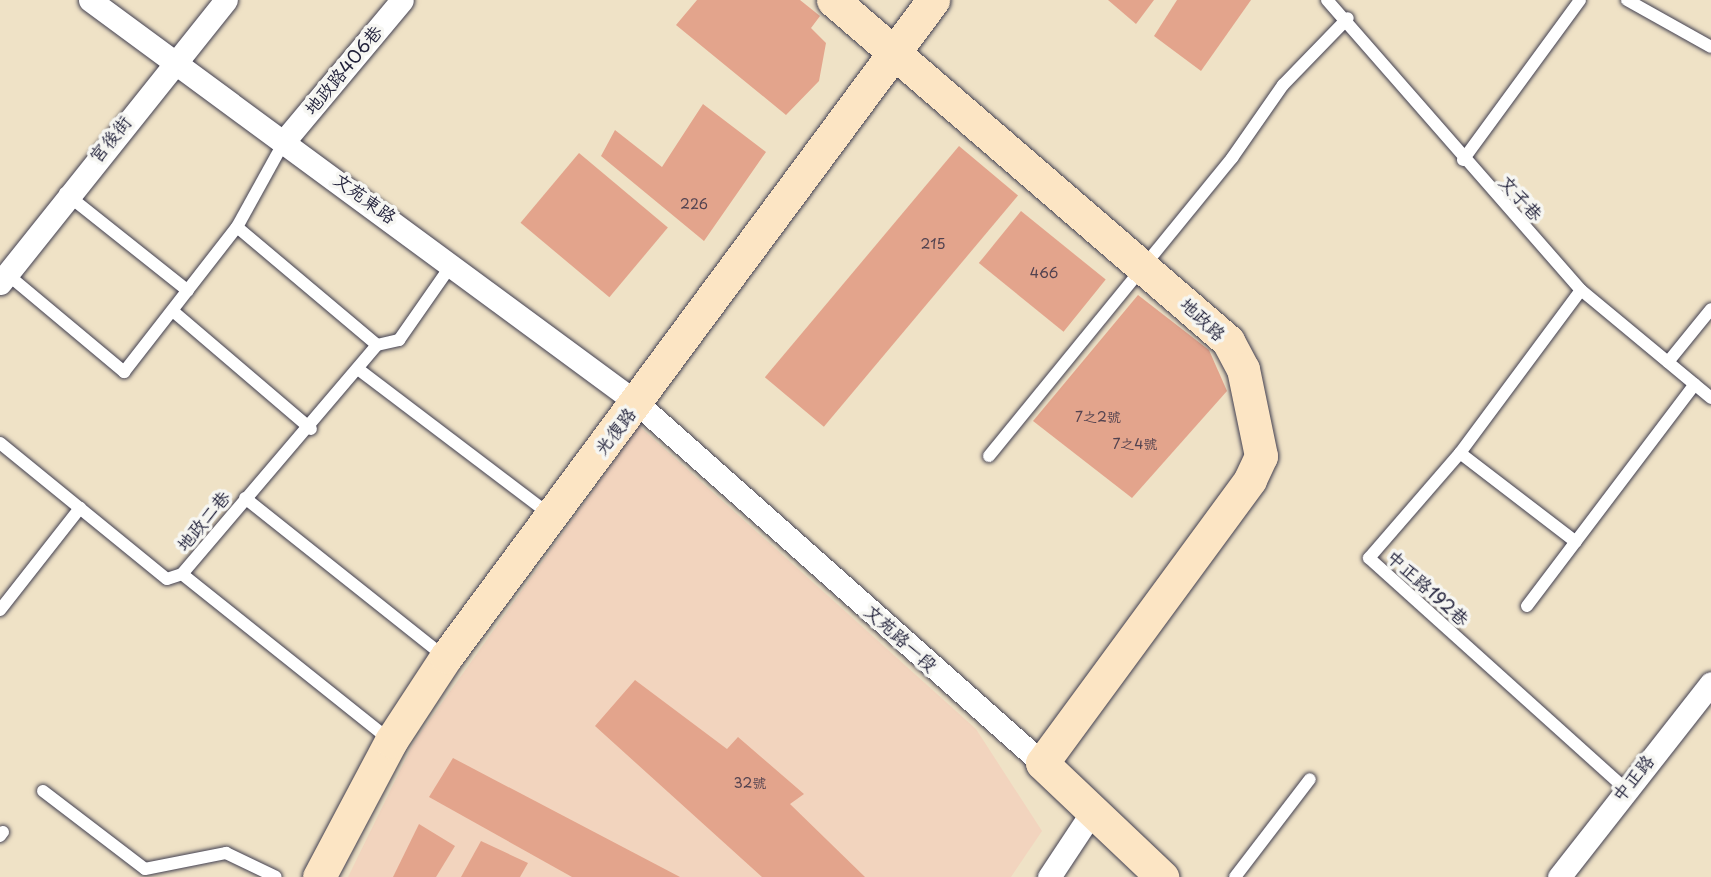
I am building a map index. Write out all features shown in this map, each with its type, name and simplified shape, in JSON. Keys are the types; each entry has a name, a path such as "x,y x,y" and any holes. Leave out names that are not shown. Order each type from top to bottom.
{"street":[{"name":"文苑東路","path":"90,0 172,64 285,140 453,262 637,402"},
{"name":"宮後街","path":"4,278 65,193 226,0"},
{"name":"地政路406巷","path":"285,140 402,0"},
{"name":"地政路","path":"833,0 1228,341 1255,409 1261,456 1250,480 1042,763"},
{"name":"光復路","path":"319,877 391,741 446,657 933,0"},
{"name":"文苑路一段","path":"637,402 1042,763 1162,877"},
{"name":"中正路","path":"1559,877 1624,788 1711,683"},
{"path":"1049,877 1092,812"}],"lane":[{"name":"文子巷","path":"1326,0 1348,18 1463,160 1581,290 1711,398"},
{"path":"1463,160 1580,0"},
{"path":"1627,0 1711,47"},
{"path":"989,456 1283,85 1348,18"},
{"path":"4,278 124,372 174,312 237,227 285,140"},
{"path":"65,193 188,292"},
{"path":"237,227 377,345"},
{"name":"地政二巷","path":"0,443 167,579 182,574 245,498 311,429 377,345 399,340 453,262"},
{"name":"中正路192巷","path":"1581,290 1460,453 1369,558 1624,788"},
{"path":"1668,362 1711,309"},
{"path":"174,312 311,429"},
{"path":"358,369 551,515"},
{"path":"1527,606 1695,384"},
{"path":"1460,453 1576,541"},
{"path":"245,498 446,657"},
{"path":"0,610 80,508"},
{"path":"182,574 391,741"},
{"path":"1235,877 1310,779"},
{"path":"43,791 145,869 226,853 276,877"}],"shaded area":[{"path":"639,426 976,729 1042,831 1011,877 348,877 414,742"}],"building":[{"path":"697,0 800,0 820,16 811,28 826,43 819,81 786,115 676,25"},
{"path":"1108,0 1154,0 1136,24"},
{"path":"1177,0 1251,0 1201,71 1154,36"},
{"path":"703,104 766,152 704,241 601,156 615,130 662,167"},
{"path":"959,146 1018,195 824,427 765,377"},
{"path":"579,153 668,228 609,297 521,223"},
{"path":"1021,211 1106,280 1064,332 979,263"},
{"path":"1138,295 1209,350 1227,391 1132,498 1033,421"},
{"path":"635,680 727,749 738,737 804,794 790,804 865,877 762,877 595,726"},
{"path":"453,758 680,877 572,877 429,797"},
{"path":"419,824 455,846 436,877 393,877"},
{"path":"481,841 528,863 520,877 461,877"}]}
